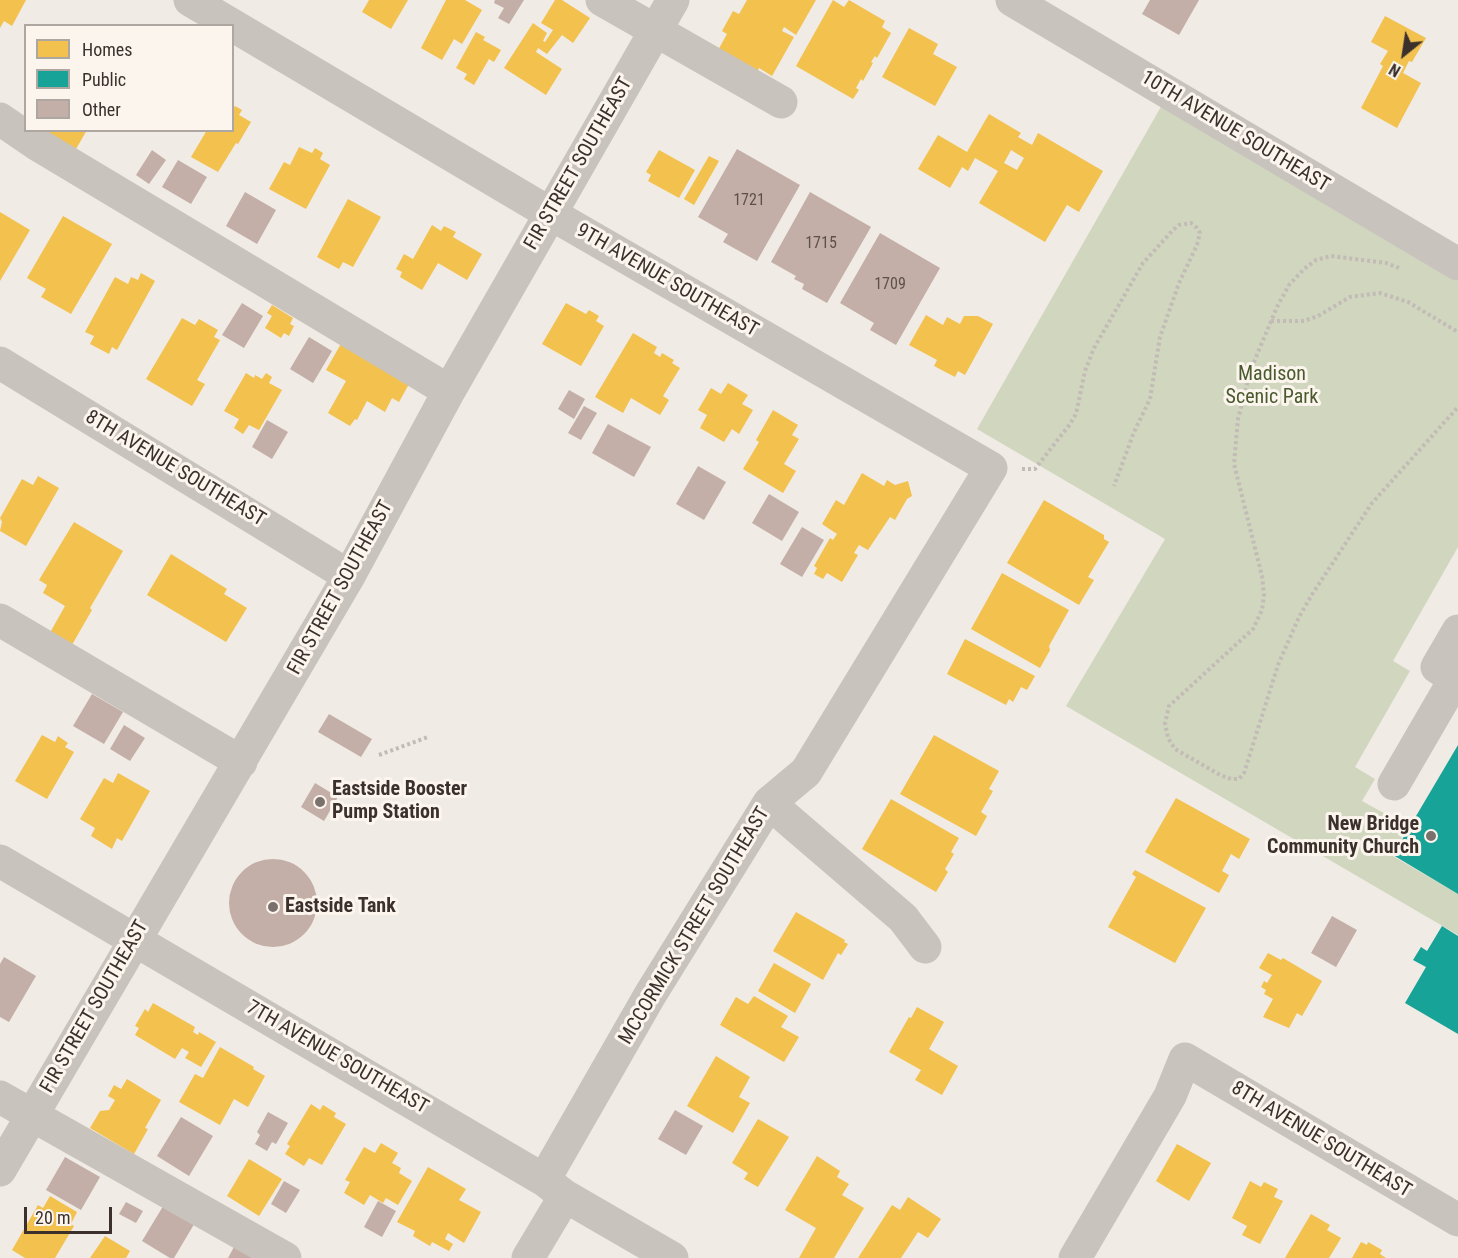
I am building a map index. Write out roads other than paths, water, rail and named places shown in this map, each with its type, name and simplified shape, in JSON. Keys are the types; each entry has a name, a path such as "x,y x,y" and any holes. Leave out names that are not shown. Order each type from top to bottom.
{"street":[{"name":"9TH AVENUE SOUTHEAST","path":"190,0 230,24"},
{"path":"602,0 781,102"},
{"name":"FIR STREET SOUTHEAST","path":"0,1170 349,576 449,391 672,0"},
{"name":"10TH AVENUE SOUTHEAST","path":"1012,0 1458,264"},
{"name":"9TH AVENUE SOUTHEAST","path":"234,26 551,214 991,468"},
{"path":"0,119 35,143 449,391"},
{"name":"8TH AVENUE SOUTHEAST","path":"0,363 349,576"},
{"name":"MCCORMICK STREET SOUTHEAST","path":"528,1258 554,1188 650,995 769,802 806,772 991,468"},
{"path":"0,620 241,762"},
{"path":"1394,784 1456,680 1437,667 1458,631"},
{"path":"769,802 903,918 926,947"},
{"name":"7TH AVENUE SOUTHEAST","path":"0,861 672,1258"},
{"name":"8TH AVENUE SOUTHEAST","path":"1075,1258 1170,1096 1185,1059 1458,1220"},
{"path":"0,1097 285,1258"}],"place":[{"name":"Eastside Booster Pump Station","path":"320,802"},
{"name":"New Bridge Community Church","path":"1431,836"},
{"name":"Eastside Tank","path":"273,907"}],"park label":[{"name":"Madison Scenic Park","path":"1272,386"}]}
